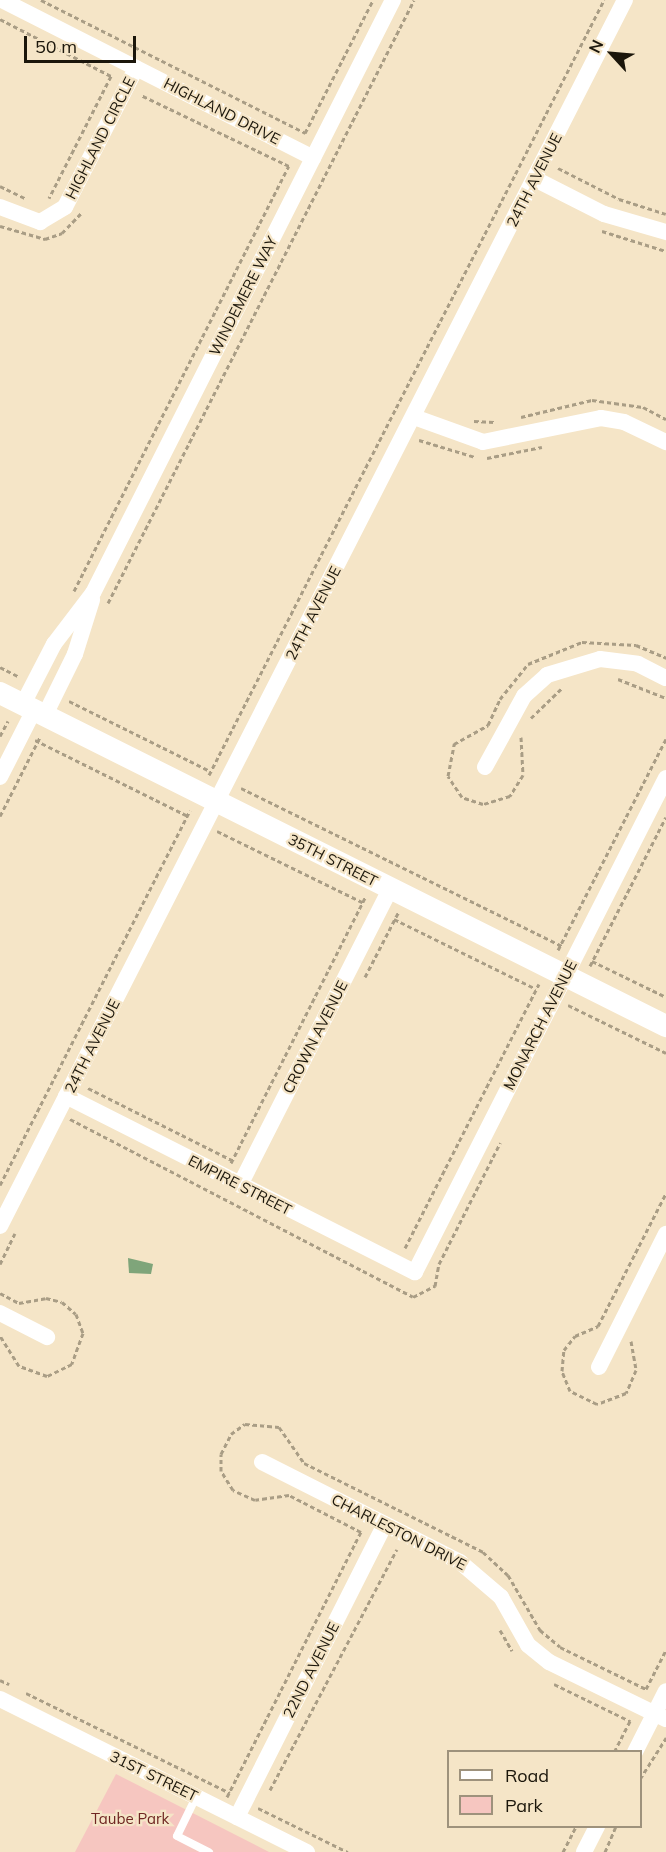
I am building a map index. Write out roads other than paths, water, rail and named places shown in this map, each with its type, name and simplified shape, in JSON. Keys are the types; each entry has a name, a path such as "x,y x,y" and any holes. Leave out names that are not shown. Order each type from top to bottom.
{"street":[{"name":"HIGHLAND DRIVE","path":"2,0 313,158"},
{"name":"WINDEMERE WAY","path":"24,720 75,654 93,593 393,0"},
{"name":"24TH AVENUE","path":"0,1226 625,0"},
{"name":"HIGHLAND CIRCLE","path":"0,207 40,222 65,207 136,68"},
{"path":"535,179 604,214 666,232"},
{"path":"414,417 483,442 601,418 624,422 666,442"},
{"name":"WINDEMERE WAY","path":"24,720 54,644 93,593"},
{"path":"485,767 524,696 547,675 600,659 638,664 666,678"},
{"name":"35TH STREET","path":"0,693 24,720 215,801 666,1026"},
{"path":"0,777 24,720"},
{"name":"MONARCH AVENUE","path":"415,1272 666,778"},
{"name":"CROWN AVENUE","path":"240,1185 382,885"},
{"name":"EMPIRE STREET","path":"66,1096 415,1272"},
{"path":"599,1367 666,1234"},
{"path":"0,1313 47,1337"},
{"name":"CHARLESTON DRIVE","path":"262,1462 482,1576 501,1597 528,1645 549,1662 660,1716"},
{"name":"22ND AVENUE","path":"237,1817 385,1524"},
{"path":"636,1750 660,1716 666,1691"},
{"name":"31ST STREET","path":"0,1699 307,1852"},
{"path":"584,1852 596,1828"}],"lane":[{"path":"196,1797 177,1836 209,1852"}],"park label":[{"name":"Taube Park","path":"130,1819"}]}
